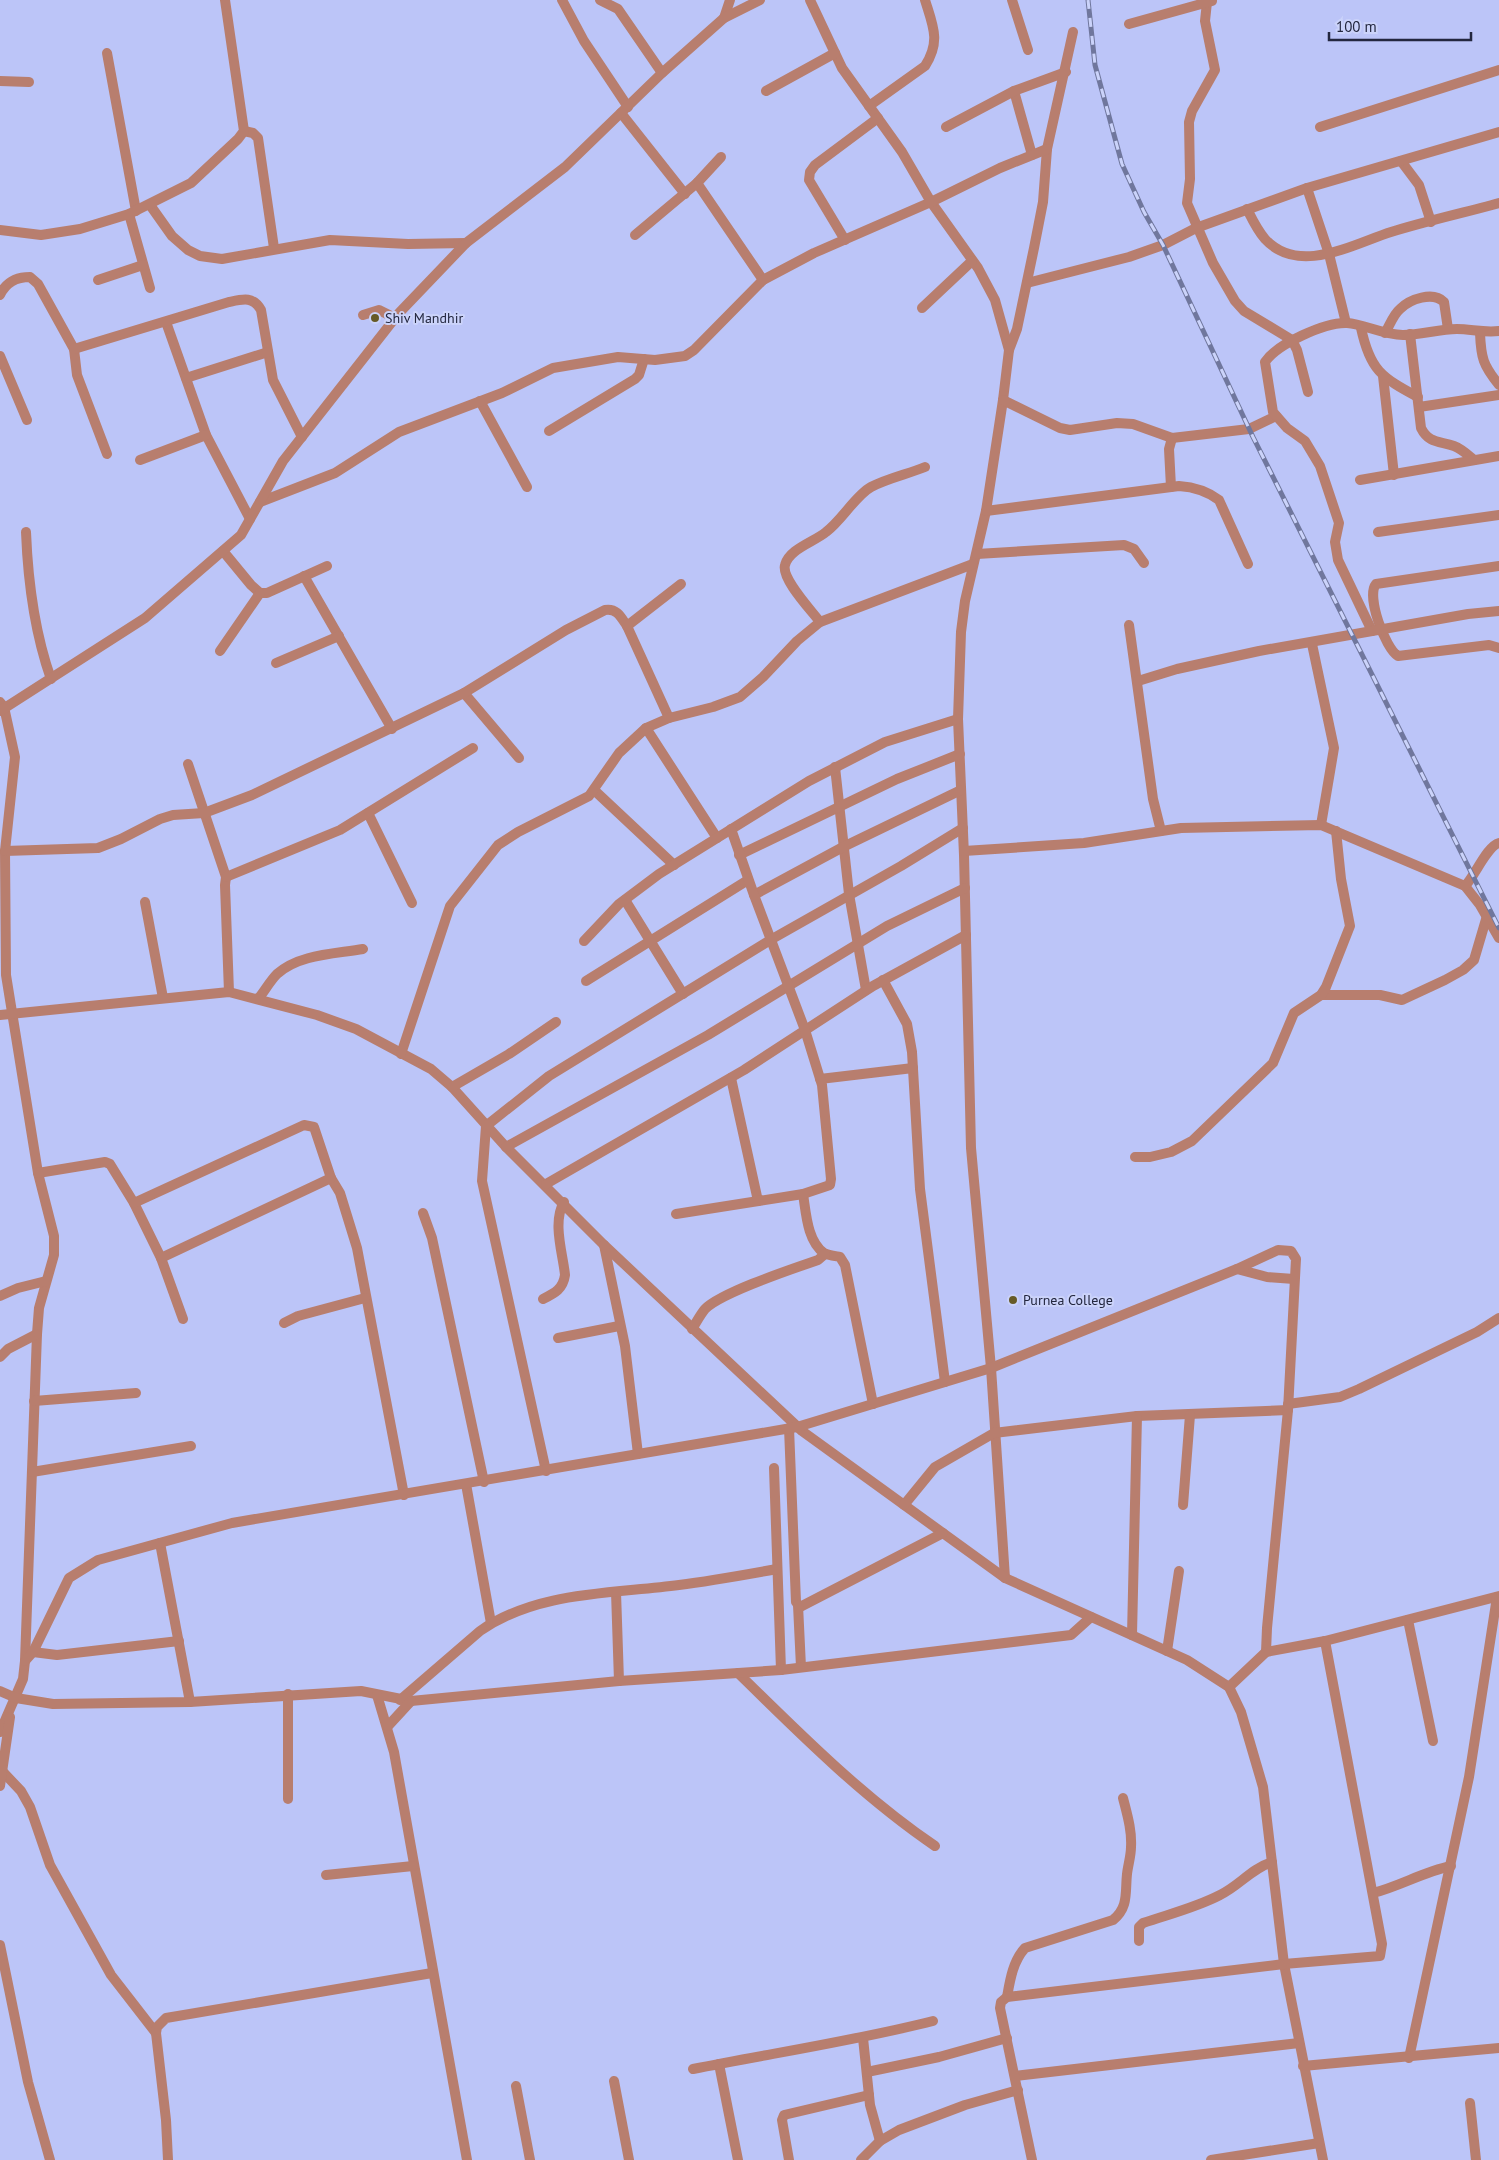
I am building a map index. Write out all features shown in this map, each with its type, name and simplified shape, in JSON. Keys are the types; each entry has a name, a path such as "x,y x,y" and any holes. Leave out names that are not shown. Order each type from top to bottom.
{"street":[{"path":"225,0 244,131"},
{"path":"562,0 624,110 685,194"},
{"path":"600,0 618,9 662,73"},
{"path":"724,18 730,0"},
{"path":"0,1732 23,1679 37,1334 46,1281 54,1254 54,1236 38,1174 3,971 5,851 16,756 1,708 51,679 145,618 242,534 283,461 395,318 466,243 565,167 662,73 724,18 760,0"},
{"path":"810,0 842,68 902,152 931,202 978,268 995,300 1009,350"},
{"path":"869,106 925,66 931,57 935,43 934,29 925,0"},
{"path":"1012,0 1028,50"},
{"path":"1129,24 1212,1"},
{"path":"1212,1 1205,21 1215,70 1192,111 1189,122 1190,178 1186,197 1196,228 1235,301 1244,311 1292,340 1297,350 1308,392"},
{"path":"1005,1578 991,1368 971,1148 964,851 958,719 961,632 986,511 1009,350 1017,329 1042,202 1047,149 1066,72 1073,32"},
{"path":"107,53 132,213 150,288"},
{"path":"766,91 835,53"},
{"path":"1320,127 1499,70"},
{"path":"946,127 1014,91 1066,72"},
{"path":"0,80 28,82"},
{"path":"1014,91 1032,155"},
{"path":"845,240 809,180 810,172 815,165 878,118"},
{"path":"0,230 41,235 80,229 132,213 191,183 244,131"},
{"path":"244,131 254,133 258,138 274,248"},
{"path":"1026,283 1129,257 1163,246 1196,228 1307,188 1499,132"},
{"path":"260,502 335,473 400,432 480,401 553,368 618,357 655,360 685,356 694,350 763,280 1000,168 1047,149"},
{"path":"635,236 698,183 721,157"},
{"path":"1401,161 1419,185 1431,222"},
{"path":"698,183 763,280"},
{"path":"1307,188 1328,254 1346,323"},
{"path":"1247,209 1264,238 1273,246 1287,252 1310,256 1328,254 1392,231 1499,203"},
{"path":"150,205 172,236 188,250 200,256 222,259 274,248 330,240 408,244 466,243"},
{"path":"922,308 972,261"},
{"path":"98,280 143,265"},
{"path":"0,295 11,282 19,277 30,277 38,284 74,348 77,375 107,454"},
{"path":"1385,333 1400,308 1411,301 1437,297 1444,302 1448,329"},
{"path":"74,348 229,302 251,299 256,302 261,310 273,380 302,437"},
{"path":"363,314 379,310 395,318"},
{"path":"166,322 206,435 250,519"},
{"path":"1499,331 1480,332 1448,329 1410,334 1385,333 1346,323 1337,324 1292,340 1265,362 1268,391 1276,416 1287,428 1305,441 1320,466 1339,523 1335,542 1338,560 1377,630 1390,647 1398,656 1489,645 1499,648"},
{"path":"1361,328 1366,351 1383,376 1418,402 1499,395"},
{"path":"1480,332 1480,356 1485,368 1499,385"},
{"path":"1410,334 1421,428 1428,439 1454,446 1474,460"},
{"path":"186,378 268,352"},
{"path":"0,356 27,420"},
{"path":"549,431 635,379 639,375 644,359"},
{"path":"1383,376 1394,475"},
{"path":"1003,400 1060,428 1070,430 1117,423 1133,424 1172,438 1249,429 1276,416"},
{"path":"480,401 527,487"},
{"path":"140,460 206,435"},
{"path":"1172,438 1169,449 1172,487"},
{"path":"1360,480 1499,456"},
{"path":"820,622 785,576 785,565 791,555 825,533 849,511 863,492 872,486 925,468"},
{"path":"986,511 1172,487 1191,487 1211,494 1219,500 1248,564"},
{"path":"1378,532 1499,515"},
{"path":"26,532 28,576 40,648 51,679"},
{"path":"401,1054 450,906 498,845 518,832 576,805 594,790 619,753 646,728 669,718 713,707 740,696 763,678 797,641 820,622 975,559 1124,545 1134,549 1144,563"},
{"path":"223,551 260,593 267,593 327,566"},
{"path":"1377,630 1372,600 1373,588 1376,584 1499,566"},
{"path":"304,576 392,729"},
{"path":"627,626 681,584"},
{"path":"220,651 260,593"},
{"path":"5,851 98,848 121,840 160,818 173,815 204,813 252,795 464,693 566,630 605,610 612,609 618,612 627,626 669,718"},
{"path":"1138,681 1185,667 1259,651 1312,644 1377,630 1499,611"},
{"path":"1129,625 1154,799 1161,831"},
{"path":"276,663 339,636"},
{"path":"1312,644 1334,748 1321,825"},
{"path":"464,693 519,758"},
{"path":"584,941 625,900 674,865 731,829 835,768 884,742 958,719"},
{"path":"646,728 717,838"},
{"path":"226,877 340,830 473,748"},
{"path":"739,856 897,779 960,754"},
{"path":"188,764 226,877 230,992"},
{"path":"835,768 849,894 866,990"},
{"path":"594,790 674,865"},
{"path":"754,895 843,847 961,790"},
{"path":"368,813 412,903"},
{"path":"964,851 1084,843 1181,828 1321,825 1465,886 1487,916 1499,938"},
{"path":"546,1471 482,1181 486,1126 549,1076 772,939 963,828"},
{"path":"676,1214 803,1194 830,1185 831,1179 820,1079 805,1030 739,856 731,829"},
{"path":"1135,1158 1171,1152 1192,1141 1273,1063 1294,1013 1321,995 1333,973 1350,926 1341,879 1336,831"},
{"path":"1465,886 1474,878 1491,847 1499,843"},
{"path":"586,981 748,880"},
{"path":"506,1147 699,1040 887,926 965,888"},
{"path":"625,900 683,994"},
{"path":"145,902 163,998"},
{"path":"1321,995 1380,995 1402,1000 1445,980 1463,970 1474,960 1487,916"},
{"path":"546,1184 731,1078 866,990 966,935"},
{"path":"258,1000 277,974 295,963 311,958 363,949"},
{"path":"883,980 906,1024 914,1068 920,1189 945,1382"},
{"path":"0,1015 163,998 198,997 230,992 317,1015 356,1029 431,1069 452,1087 506,1147 546,1184 604,1245 793,1428 1005,1578 1187,1660 1229,1687 1241,1712 1262,1787 1284,1964 1322,2160"},
{"path":"452,1087 509,1054 556,1022"},
{"path":"820,1079 914,1068"},
{"path":"731,1078 758,1201"},
{"path":"134,1203 304,1125 314,1127 331,1178 340,1193 357,1248 404,1495"},
{"path":"38,1174 105,1162 110,1164 134,1203 161,1258 183,1319"},
{"path":"161,1258 331,1178"},
{"path":"803,1194 809,1229 825,1254"},
{"path":"543,1299 558,1292 564,1284 565,1275 558,1222 559,1209 564,1202"},
{"path":"423,1213 432,1238 484,1482"},
{"path":"604,1245 619,1326 625,1346 638,1454"},
{"path":"25,1661 33,1652 69,1578 98,1560 232,1523 484,1482 793,1428 991,1368 1237,1269 1278,1250 1291,1251 1296,1259 1288,1407 1266,1652"},
{"path":"692,1329 704,1310 712,1304 756,1283 818,1260 825,1254 840,1256 845,1265 873,1404"},
{"path":"1237,1269 1268,1277 1294,1279"},
{"path":"0,1296 18,1288 46,1281"},
{"path":"284,1323 298,1316 365,1298"},
{"path":"904,1505 935,1467 994,1433 1137,1416 1190,1415 1288,1407 1340,1397 1477,1332 1499,1318"},
{"path":"558,1338 619,1326"},
{"path":"0,1357 8,1349 37,1334"},
{"path":"34,1401 136,1393"},
{"path":"1183,1505 1190,1415"},
{"path":"1132,1635 1137,1416"},
{"path":"793,1428 796,1602 798,1606 801,1667"},
{"path":"32,1472 190,1446"},
{"path":"774,1468 781,1670"},
{"path":"466,1484 491,1623"},
{"path":"798,1606 802,1606 944,1534"},
{"path":"160,1543 190,1702"},
{"path":"400,1700 464,1642 491,1623 528,1607 554,1599 777,1569"},
{"path":"1167,1651 1179,1570"},
{"path":"616,1592 620,1681"},
{"path":"1229,1687 1266,1652 1325,1641 1498,1596 1469,1777 1409,2058"},
{"path":"0,1691 16,1698 53,1704 190,1702 288,1694 361,1692 411,1701 620,1681 781,1670 1071,1635 1091,1616"},
{"path":"1408,1620 1433,1741"},
{"path":"33,1652 57,1655 179,1641"},
{"path":"1032,2160 1000,2002 1007,1998 1284,1964 1380,1956 1382,1944 1325,1641"},
{"path":"738,1673 794,1729 901,1823 935,1846"},
{"path":"288,1694 288,1799"},
{"path":"377,1695 388,1726 394,1752 432,1974 467,2160"},
{"path":"388,1726 411,1701"},
{"path":"0,1786 11,1708"},
{"path":"3,1772 21,1790 30,1807 50,1865 111,1975 156,2033"},
{"path":"1007,1998 1016,1961 1025,1948 1113,1920 1121,1913 1126,1900 1126,1875 1131,1847 1130,1823 1122,1798"},
{"path":"1139,1941 1139,1927 1143,1923 1193,1908 1222,1894 1250,1872 1272,1862"},
{"path":"326,1874 413,1866"},
{"path":"1373,1893 1401,1885 1426,1872 1451,1866"},
{"path":"0,1945 28,2082 50,2160"},
{"path":"168,2160 166,2120 156,2033 157,2027 166,2018 432,1974"},
{"path":"693,2069 807,2046 863,2038 933,2021"},
{"path":"863,2038 869,2095 880,2141"},
{"path":"866,2072 939,2057 1006,2038"},
{"path":"1015,2076 1298,2043"},
{"path":"1303,2066 1409,2058 1499,2048"},
{"path":"719,2064 738,2160"},
{"path":"614,2082 629,2160"},
{"path":"516,2086 530,2160"},
{"path":"860,2160 880,2141 898,2130 965,2105 1018,2090"},
{"path":"789,2160 782,2120 784,2116 869,2095"},
{"path":"1470,2103 1476,2160"},
{"path":"1211,2160 1319,2143"}],"railway":[{"path":"1088,0 1095,65 1122,164 1144,212 1163,245 1253,437 1499,928"}],"place":[{"name":"Shiv Mandhir","path":"375,318"},
{"name":"Purnea College","path":"1013,1300"}]}
